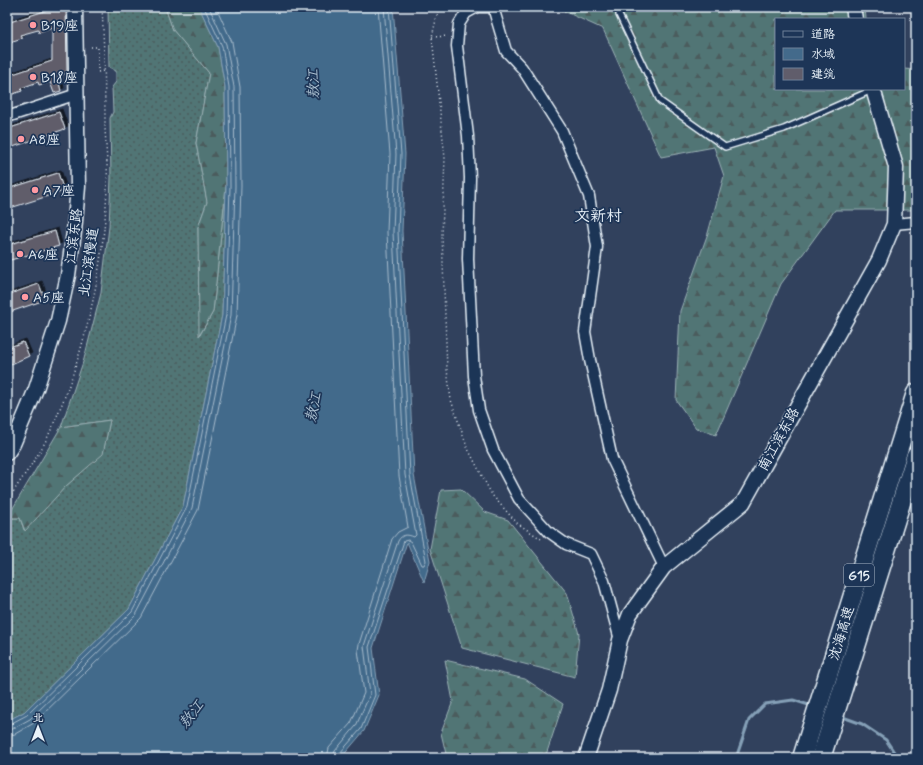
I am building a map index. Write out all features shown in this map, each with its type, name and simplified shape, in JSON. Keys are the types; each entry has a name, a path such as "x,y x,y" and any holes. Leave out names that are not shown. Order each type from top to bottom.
{"highway":[{"name":"沈海高速","path":"802,758 916,393"},
{"name":"沈海高速","path":"821,758 916,455"}],"main road":[{"name":"江滨东路","path":"7,454 14,444 36,389 58,321 68,275 78,187 75,7"},
{"path":"853,7 855,18"},
{"name":"南江滨东路","path":"586,758 609,690 620,640 630,614 664,567 742,503 879,260 894,224 896,167 873,90"}],"street":[{"path":"476,7 466,13 458,24 457,46 468,136 470,178 468,259 474,376 479,410 493,450 519,499 549,532 566,544 591,554 604,581 620,640"},
{"path":"480,7 488,7"},
{"path":"495,7 495,14 506,51 522,68 562,131 589,196 597,246 585,332 590,360 612,459 664,567"},
{"path":"7,117 77,94"},
{"path":"894,224 916,222"}],"lane":[{"path":"619,7 619,15 660,101 725,147 784,129 873,90"}],"path":[{"name":"北江滨慢道","path":"7,502 39,454 50,433 75,367 96,289 107,187 102,7"},
{"path":"432,37 449,35 450,47 457,46"},
{"path":"90,47 98,47 98,72 104,71"}],"green space":[{"path":"108,7 165,7 173,30 209,73 196,143 207,202 198,227 200,335 213,312 226,186 222,315 183,506 129,609 24,712 7,721 7,518 20,518 24,530 66,486 103,453 110,420 61,427 84,359 101,293 109,227 111,178 110,118 113,112 112,87 116,82 116,71 109,67"},
{"path":"165,7 199,7 218,47 225,87 226,186 213,312 199,336 198,227 207,202 196,143 209,73 173,30"},
{"path":"555,7 865,7 866,18 775,18 775,90 905,90 905,69 916,70 916,210 835,210 781,284 716,435 696,428 676,400 680,311 708,233 724,176 714,147 661,157 603,29"},
{"path":"110,420 103,454 66,486 25,531 20,518 7,518 61,427"},
{"path":"461,489 485,512 508,520 567,593 579,634 575,677 462,648 430,549 441,490"},
{"path":"445,660 525,679 563,704 545,758 447,758 441,733 453,701"}],"water":[{"name":"敖江","path":"199,7 393,7 405,154 402,231 414,475 430,561 424,582 407,542 373,648 379,695 364,731 341,758 7,758 7,721 24,712 129,609 183,506 222,315 226,186 225,87 218,47"}],"building":[{"path":"51,7 66,7 67,73 58,76 61,91 54,93 50,82 39,85 38,82 21,88 22,91 7,96 7,76 52,61 52,28 39,33 38,30 20,35 22,38 7,43 7,23 51,9"},
{"name":"A8座","path":"59,112 65,129 7,149 7,129"},
{"name":"A7座","path":"58,173 64,191 7,209 7,189"},
{"name":"A6座","path":"55,231 59,246 7,261 7,245"},
{"name":"A5座","path":"39,284 45,300 7,313 7,295"},
{"path":"23,342 29,356 7,366 7,348"}],"waterway":[{"path":"736,758 749,720 765,704 793,700 812,706"},
{"path":"840,716 862,724 886,740 898,758"}],"place":[{"name":"B19座","path":"33,25"},
{"name":"B18座","path":"33,77"},
{"name":"A8座","path":"21,139"},
{"name":"A7座","path":"35,190"},
{"name":"A6座","path":"20,254"},
{"name":"A5座","path":"25,297"}],"district":[{"name":"文新村","path":"598,215"}]}
